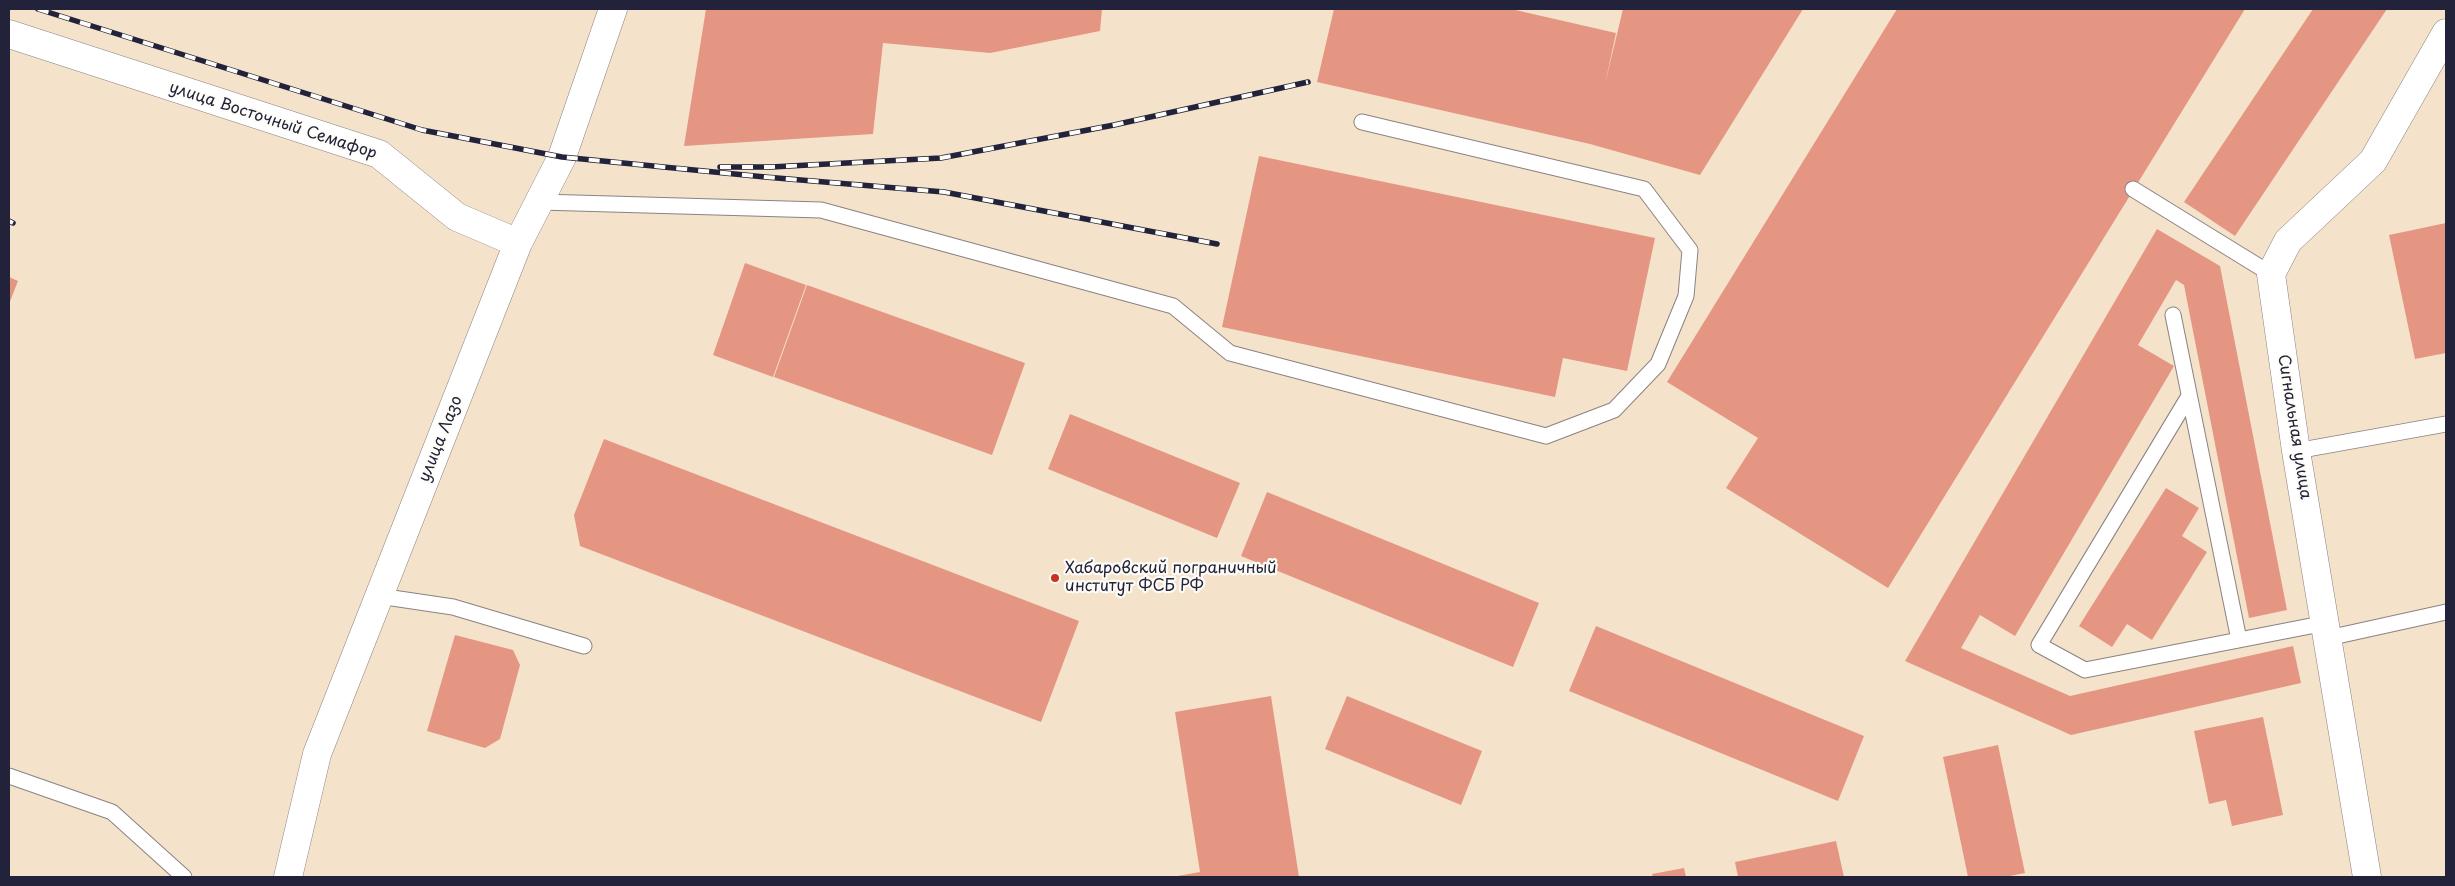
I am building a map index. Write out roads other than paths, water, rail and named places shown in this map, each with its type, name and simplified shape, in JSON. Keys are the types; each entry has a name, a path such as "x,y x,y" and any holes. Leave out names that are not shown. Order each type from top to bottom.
{"street":[{"name":"улица Лазо","path":"288,877 317,754 518,244 562,157 613,9"},
{"path":"2271,274 2288,241 2373,161 2446,33"},
{"name":"улица Восточный Семафор","path":"9,34 379,154 457,217 518,244"},
{"name":"Сигнальная улица","path":"2271,274 2296,450 2367,877"}],"lane":[{"path":"540,202 821,210 1173,306 1230,354 1546,436 1614,410 1658,364 1686,296 1690,250 1644,190 1362,122"},
{"path":"2133,189 2271,274"},
{"path":"2173,315 2240,640"},
{"path":"2189,396 2039,645 2085,670 2240,640 2327,630 2446,612"},
{"path":"2296,450 2446,424"},
{"path":"379,596 453,607 584,646"},
{"path":"9,776 112,812 184,877"}],"railway":[{"path":"38,9 422,130 562,157 944,192 1217,244"},
{"path":"720,167 771,167 941,158 1114,125 1308,82"},
{"path":"9,221 13,223"}],"place":[{"name":"Хабаровский пограничный институт ФСБ РФ","path":"1055,578"}]}
